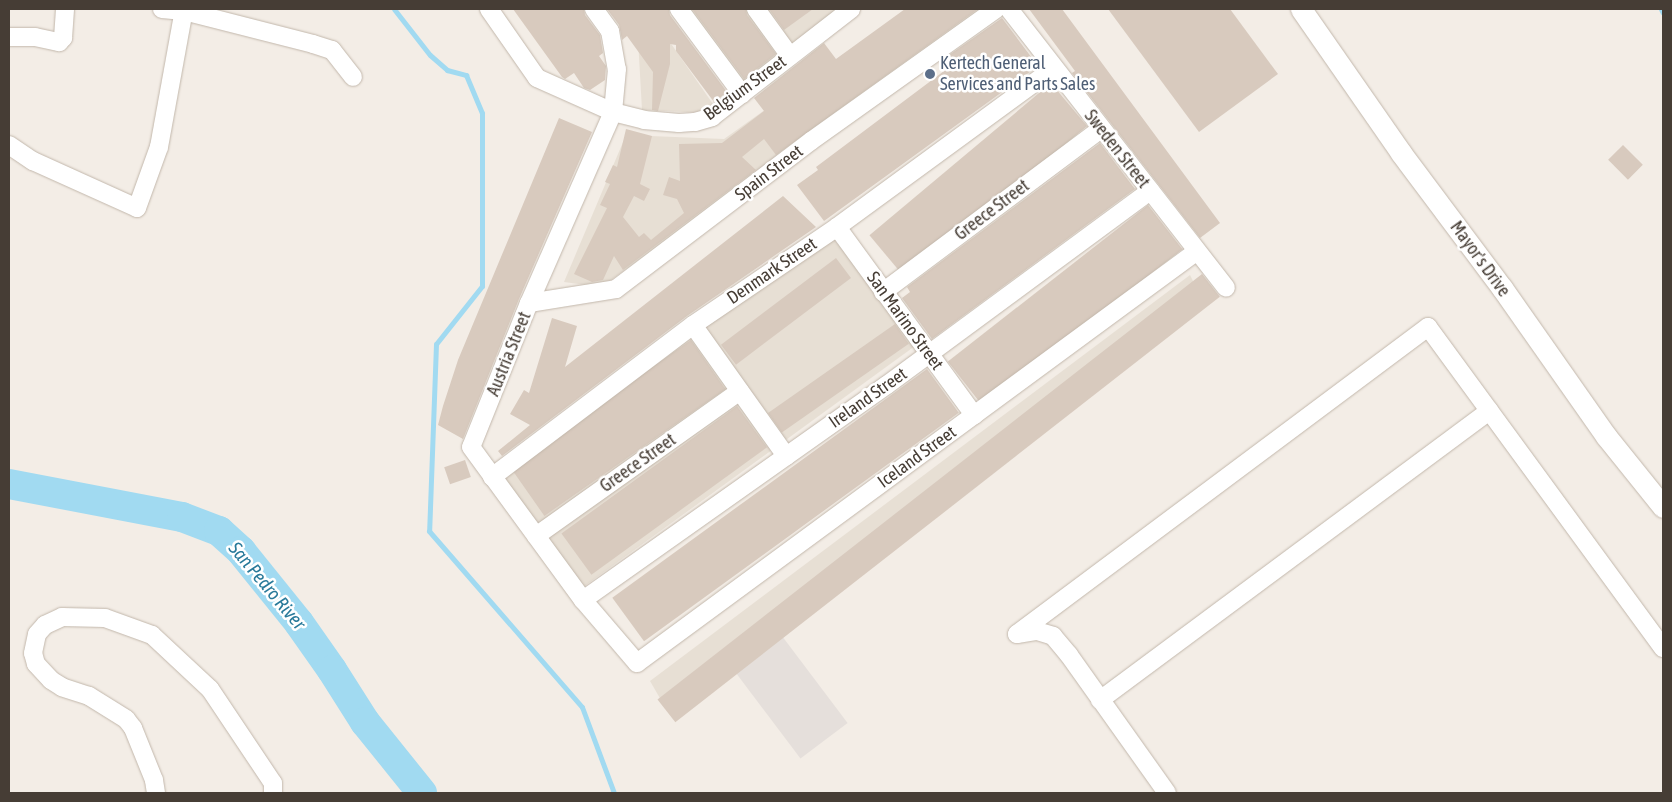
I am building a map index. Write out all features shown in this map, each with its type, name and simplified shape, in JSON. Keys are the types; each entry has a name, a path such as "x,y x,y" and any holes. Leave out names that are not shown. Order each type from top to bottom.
{"street":[{"path":"9,36 35,37 59,42 63,38 65,9"},
{"path":"162,9 184,10 332,50 353,76"},
{"name":"Belgium Street","path":"489,9 537,78 613,112 644,120 695,122 712,117 846,10"},
{"name":"Austria Street","path":"594,9 610,31 617,69 613,112 529,303 471,448 583,600 637,663"},
{"path":"679,9 742,94"},
{"path":"756,9 790,56"},
{"name":"Spain Street","path":"529,303 616,288 811,142 996,9"},
{"name":"Sweden Street","path":"1010,9 1101,129 1226,288"},
{"name":"Mayor's Drive","path":"1301,9 1401,153 1502,288 1606,436 1663,507"},
{"path":"9,145 33,161 137,208 159,147 184,10"},
{"name":"Denmark Street","path":"492,477 693,325 837,227 1054,68"},
{"name":"Greece Street","path":"884,292 1101,129"},
{"name":"Ireland Street","path":"583,600 929,354 1150,192"},
{"name":"San Marino Street","path":"837,227 974,415"},
{"name":"Iceland Street","path":"637,663 1197,251"},
{"path":"693,325 786,456"},
{"path":"1166,793 1069,655 1053,636 1037,630 1017,634 1428,327 1663,648"},
{"name":"Greece Street","path":"536,536 740,391"},
{"path":"1100,700 1489,410"},
{"path":"156,793 154,780 133,728 126,719 90,696 57,683 36,664 33,653 37,634 45,625 62,616 105,618 152,635 210,690 273,783 273,793"}],"shaded area":[{"path":"616,9 647,9 715,107 707,113 642,110 638,39"},
{"path":"690,9 846,9 746,88"},
{"path":"907,9 988,9 989,11 601,287 564,282 626,135 724,139"},
{"path":"831,234 913,347 581,589 498,476"},
{"path":"1190,275 1202,299 661,700 650,681"},
{"path":"782,636 848,723 800,759 735,672"}],"building":[{"path":"513,9 584,9 585,15 600,35 603,53 599,56 606,66 605,80 590,90 584,88 574,73 565,79 562,77"},
{"path":"607,9 669,9 670,15 727,92 714,102 676,51 676,45 670,44 670,64 658,111 652,110 653,72 627,36 622,40 619,25"},
{"path":"692,9 746,9 747,15 776,54 744,79"},
{"path":"769,9 813,9 784,30"},
{"path":"905,9 978,9 776,155 764,139 742,157 756,170 623,270 614,256 603,280 592,282 574,274 607,208 600,205 610,184 605,182 613,165 617,167 626,129 652,136 640,184 650,189 644,201 634,196 623,217 639,237 644,233 651,240 684,213 677,199 663,195 669,177 680,181 679,144 722,143 764,111 754,98 824,43 836,59"},
{"path":"1029,9 1062,9 1220,223 1200,238 1072,73 1075,71"},
{"path":"1108,9 1230,9 1278,74 1199,132"},
{"path":"1002,18 1038,66 824,221 797,185 818,170 816,167 948,68 942,60"},
{"path":"1051,83 1087,126 905,278 869,235"},
{"path":"559,118 592,132 519,299 463,439 438,425 443,406 458,360"},
{"path":"1100,143 1135,189 932,339 902,298 910,292 907,287"},
{"path":"1623,145 1643,165 1628,180 1608,160"},
{"path":"783,196 816,227 687,316 502,456 498,451 530,425 510,414 524,390 529,393 552,318 577,326 565,367"},
{"path":"1148,205 1182,249 982,406 948,361"},
{"path":"836,258 851,278 736,365 721,345"},
{"path":"1202,274 1220,297 675,722 657,699"},
{"path":"895,324 909,344 782,433 768,413"},
{"path":"691,340 725,389 544,516 510,467"},
{"path":"927,369 959,413 644,641 612,598"},
{"path":"737,406 767,447 591,575 561,534"},
{"path":"465,460 471,477 450,484 444,467"}],"waterway":[{"path":"394,9 430,55 447,70 466,75 482,113 482,286 436,344 429,531 582,707 614,793"},
{"path":"1661,9 1663,13"},
{"name":"San Pedro River","path":"9,484 182,517 219,531 241,551 299,623 365,722 422,793"}],"place":[{"name":"Kertech General Services and Parts Sales","path":"930,74"}]}
